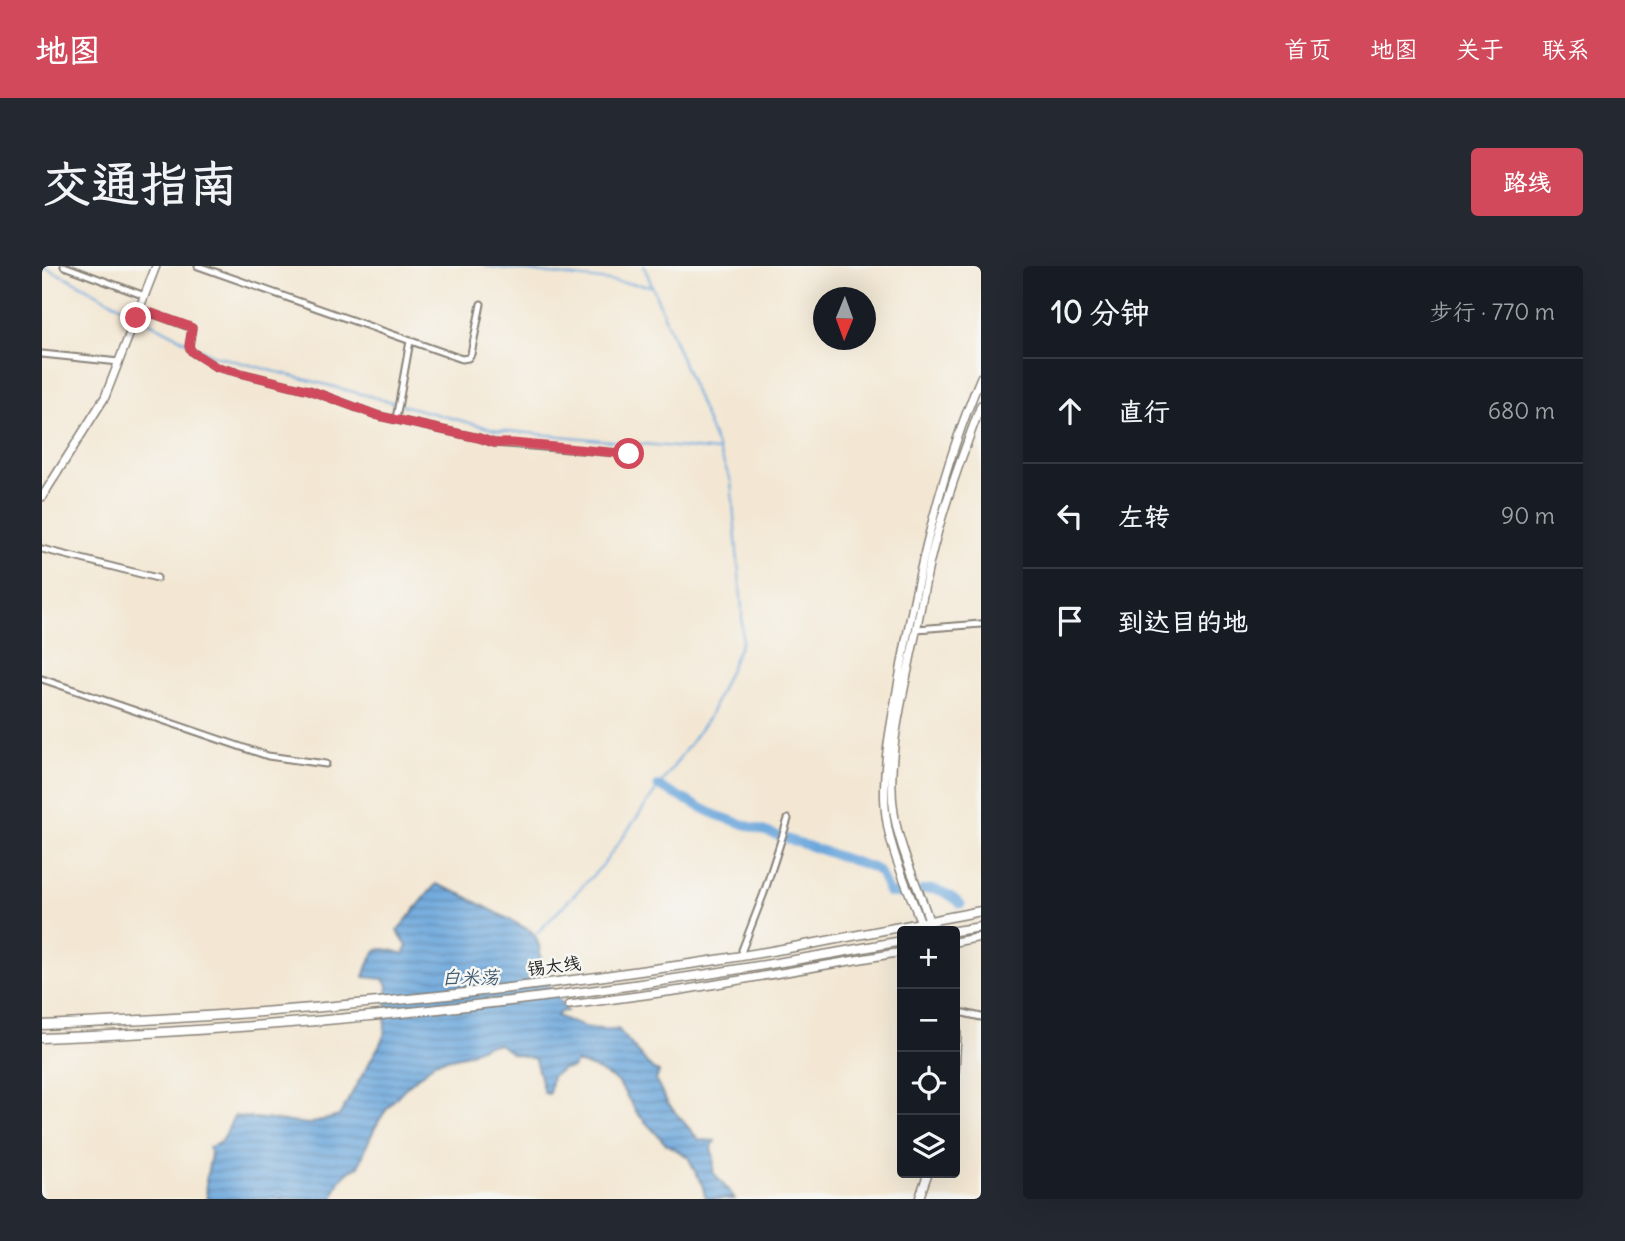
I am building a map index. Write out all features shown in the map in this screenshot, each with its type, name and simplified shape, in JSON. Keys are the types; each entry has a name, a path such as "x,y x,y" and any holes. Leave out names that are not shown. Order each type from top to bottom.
{"main road":[{"path":"42,497 104,397 156,266"},
{"path":"927,926 890,837 885,808 886,763 907,628 926,547 946,476 979,389 981,377"},
{"path":"925,922 902,852 894,810 892,786 897,735 930,562 944,511 981,405"},
{"name":"锡太线","path":"42,1024 259,1013 566,981 814,944 981,911"},
{"path":"960,930 981,926"},
{"path":"960,941 981,937"},
{"name":"锡太线","path":"42,1038 138,1034 382,1015 568,995 719,973 897,942"},
{"path":"569,1005 695,988 897,953"},
{"path":"919,1199 926,1178"}],"street":[{"path":"64,266 145,296"},
{"path":"198,266 462,359 471,354 481,304"},
{"path":"138,313 192,328 189,346 192,352 216,367 284,383 379,416 494,443 629,454"},
{"path":"396,419 410,341"},
{"path":"42,354 119,362"},
{"path":"42,549 157,578"},
{"path":"917,629 981,624"},
{"path":"42,680 257,752 326,764"},
{"path":"742,950 788,819"},
{"path":"960,1011 981,1017"}],"water":[{"name":"白米荡","path":"436,884 463,895 531,931 539,946 540,973 567,1011 560,1012 557,1016 586,1027 618,1029 653,1070 659,1072 656,1081 668,1104 699,1140 715,1141 711,1149 714,1157 713,1172 735,1199 706,1199 702,1184 688,1157 665,1143 637,1113 618,1082 594,1068 576,1062 573,1068 562,1069 552,1076 549,1094 544,1093 535,1059 511,1053 499,1044 486,1045 468,1054 434,1062 403,1090 380,1120 368,1141 359,1166 342,1179 333,1199 207,1199 206,1179 211,1155 209,1147 223,1139 234,1116 309,1124 339,1116 384,1037 388,985 383,979 364,977 370,960 376,951 380,950 404,954 407,946 397,931"}],"waterway":[{"path":"484,266 651,286"},
{"path":"535,935 602,866 709,717 742,641 742,609 731,481 644,266"},
{"path":"42,267 133,313"},
{"path":"138,316 212,355 396,403"},
{"path":"402,405 497,430 717,451"},
{"path":"658,786 716,815 874,868 880,873 889,893 902,894"},
{"path":"922,890 943,892 961,904"}],"route":[{"path":"136,318 140,309 192,328 189,346 192,352 216,367 309,390 379,416 494,443 629,454"}]}
